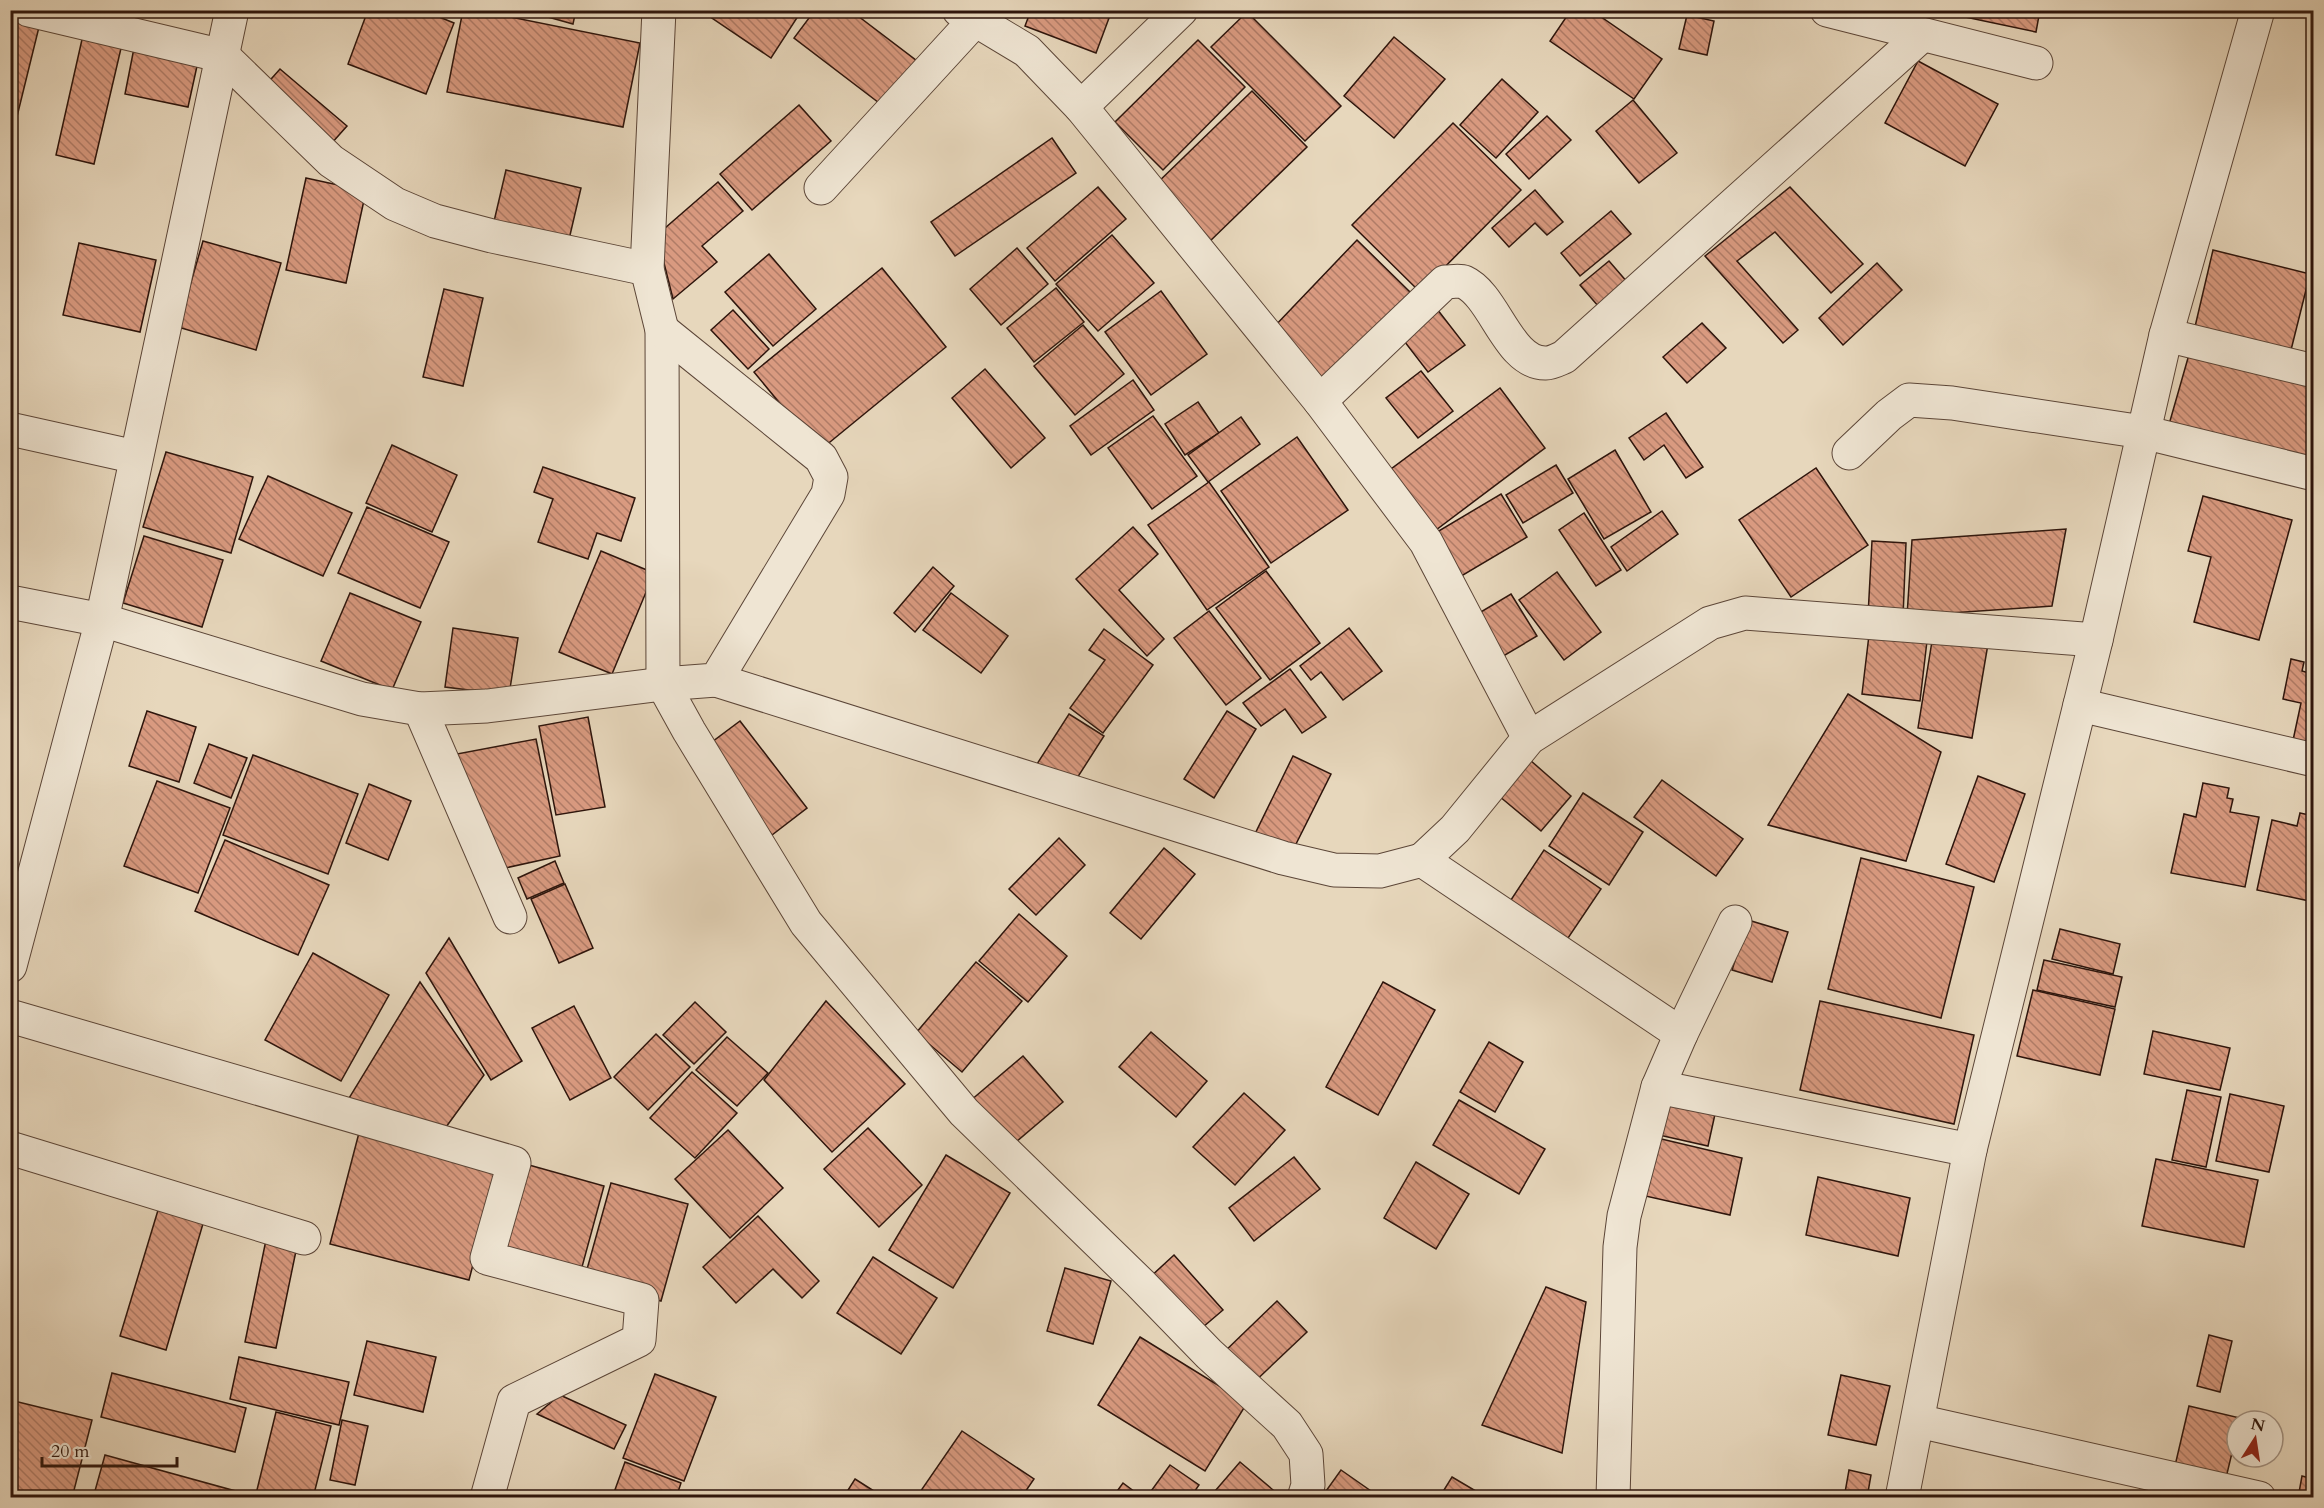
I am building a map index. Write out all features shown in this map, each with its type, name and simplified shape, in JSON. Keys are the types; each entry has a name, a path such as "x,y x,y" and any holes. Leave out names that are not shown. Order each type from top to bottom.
{"street":[{"path":"29,10 223,56 331,160 395,204 435,221 492,236 647,269"},
{"path":"10,966 102,620 232,10"},
{"path":"659,10 647,269 662,330 663,684 688,731 806,923 964,1112 1140,1283 1209,1354 1287,1425 1306,1454 1308,1485 1304,1497"},
{"path":"1081,107 1180,10"},
{"path":"1827,10 1921,36 2036,63"},
{"path":"1902,1497 1970,1150 2096,640 2166,335 2258,10"},
{"path":"821,188 968,15 1028,51 1081,107 1320,401 1426,542 1529,738"},
{"path":"1320,401 1445,282 1463,282 1480,294 1516,347 1529,358 1546,363 1564,357 1921,36"},
{"path":"662,330 820,458 831,477 828,495 716,680"},
{"path":"2166,335 2313,371"},
{"path":"1849,453 1889,415 1910,400 1952,403 2143,432 2313,474"},
{"path":"10,429 136,457"},
{"path":"10,602 102,620 362,699 420,709 487,706 663,684 716,680 1283,858 1334,870 1380,871 1422,860 1455,829 1529,738 1710,623 1745,613 2096,640"},
{"path":"2080,705 2313,760"},
{"path":"420,709 510,917"},
{"path":"1422,860 1681,1034"},
{"path":"1613,1497 1620,1247 1624,1216 1658,1088 1681,1034 1735,922"},
{"path":"10,1016 514,1163 487,1258 642,1300 639,1340 514,1401 487,1497"},
{"path":"1658,1088 1970,1150"},
{"path":"10,1148 304,1238"},
{"path":"1918,1421 2259,1497"}],"building":[{"path":"368,10 422,10 454,23 426,94 348,64"},
{"path":"463,10 476,10 640,43 623,127 447,92"},
{"path":"523,10 576,10 573,24"},
{"path":"700,10 802,10 771,58"},
{"path":"815,10 850,10 921,64 887,109 794,38"},
{"path":"1031,10 1112,10 1096,53 1025,26"},
{"path":"1571,10 1591,10 1662,59 1634,99 1550,41"},
{"path":"1932,10 2040,10 2036,32"},
{"path":"1247,12 1341,106 1305,141 1211,47"},
{"path":"1687,15 1714,21 1707,55 1679,49"},
{"path":"10,20 39,27 10,145"},
{"path":"83,35 122,44 94,164 56,155"},
{"path":"1394,37 1445,79 1394,138 1344,96"},
{"path":"1198,40 1245,87 1163,170 1115,122"},
{"path":"135,43 199,57 188,107 125,94"},
{"path":"1918,61 1998,104 1965,166 1885,123"},
{"path":"280,69 347,126 331,144 264,87"},
{"path":"1502,79 1538,112 1496,158 1460,125"},
{"path":"1252,91 1307,147 1206,245 1151,189"},
{"path":"1633,100 1677,153 1639,183 1596,131"},
{"path":"799,105 831,141 752,210 720,174"},
{"path":"1547,116 1571,140 1529,179 1506,154"},
{"path":"1453,123 1521,190 1420,292 1352,225"},
{"path":"1052,138 1076,173 955,256 931,222"},
{"path":"506,170 581,188 567,248 492,230"},
{"path":"306,178 366,191 346,283 286,270"},
{"path":"718,182 743,211 702,246 717,262 673,299 657,235"},
{"path":"1098,187 1126,219 1055,281 1027,248"},
{"path":"1790,187 1863,264 1831,293 1775,232 1737,261 1798,330 1783,343 1705,256"},
{"path":"1535,190 1563,222 1547,235 1535,223 1509,247 1492,228"},
{"path":"1611,211 1631,234 1580,276 1561,253"},
{"path":"1112,235 1154,283 1098,331 1056,284"},
{"path":"1357,240 1412,294 1320,381 1272,329"},
{"path":"203,241 281,263 256,350 178,327"},
{"path":"79,243 156,260 140,332 63,315"},
{"path":"1017,248 1048,284 1001,325 970,289"},
{"path":"2213,250 2310,274 2290,354 2194,331"},
{"path":"769,254 816,309 773,346 725,292"},
{"path":"1609,261 1634,290 1605,314 1580,285"},
{"path":"1877,263 1902,290 1843,345 1819,318"},
{"path":"882,268 946,347 819,451 754,372"},
{"path":"1056,288 1084,322 1034,362 1007,328"},
{"path":"444,289 483,298 463,386 423,377"},
{"path":"1161,291 1207,354 1151,395 1105,332"},
{"path":"1437,309 1465,345 1428,372 1401,337"},
{"path":"733,310 769,349 748,369 711,330"},
{"path":"1702,323 1726,348 1687,383 1663,357"},
{"path":"1083,325 1124,374 1075,415 1034,366"},
{"path":"2190,351 2314,387 2314,469 2168,428"},
{"path":"985,369 1045,438 1011,468 952,398"},
{"path":"1421,371 1453,411 1418,438 1386,398"},
{"path":"1133,380 1154,410 1091,455 1070,426"},
{"path":"1500,388 1545,448 1432,533 1387,472"},
{"path":"1198,402 1219,433 1185,455 1165,424"},
{"path":"1666,413 1703,467 1686,478 1664,445 1644,460 1629,438"},
{"path":"1153,416 1197,476 1152,509 1108,448"},
{"path":"1241,417 1260,444 1208,482 1188,455"},
{"path":"1297,437 1348,510 1271,563 1221,491"},
{"path":"392,445 457,475 432,532 366,503"},
{"path":"1615,450 1651,512 1604,539 1568,479"},
{"path":"166,452 253,477 231,553 143,527"},
{"path":"1556,465 1573,493 1523,523 1506,495"},
{"path":"543,467 635,498 621,541 597,533 588,559 538,542 553,499 534,492"},
{"path":"1816,468 1868,545 1791,597 1739,520"},
{"path":"268,476 352,513 323,576 239,539"},
{"path":"1209,482 1269,567 1207,610 1148,525"},
{"path":"1501,494 1527,537 1458,578 1432,535"},
{"path":"2203,496 2292,520 2259,640 2194,622 2211,557 2188,551"},
{"path":"367,507 449,542 420,608 338,573"},
{"path":"10,510 16,511 10,532"},
{"path":"1662,511 1678,534 1627,571 1611,547"},
{"path":"1584,513 1621,570 1596,586 1559,530"},
{"path":"1133,527 1158,554 1119,590 1164,639 1147,656 1076,579"},
{"path":"2066,529 2052,606 1907,616 1912,540"},
{"path":"144,536 223,560 202,627 123,603"},
{"path":"1872,541 1906,543 1903,617 1868,616"},
{"path":"601,551 654,573 612,674 559,652"},
{"path":"933,567 954,586 915,632 894,613"},
{"path":"1266,571 1320,643 1270,680 1216,608"},
{"path":"1557,572 1601,632 1564,660 1519,600"},
{"path":"350,593 421,622 392,690 321,661"},
{"path":"951,593 1008,636 981,673 923,630"},
{"path":"1511,594 1537,636 1500,658 1474,616"},
{"path":"1209,611 1261,678 1226,705 1174,638"},
{"path":"453,628 518,638 509,695 445,687"},
{"path":"1349,628 1382,671 1343,700 1321,672 1311,680 1300,666"},
{"path":"1104,629 1153,665 1103,733 1070,708 1105,660 1089,650"},
{"path":"1869,635 1927,641 1920,701 1862,694"},
{"path":"1933,635 1988,644 1972,738 1918,728"},
{"path":"2314,650 2314,750 2292,745 2301,703 2283,699 2291,659 2304,662 2302,671 2309,673"},
{"path":"1290,669 1326,717 1302,733 1285,709 1261,726 1243,703"},
{"path":"1848,694 1941,752 1906,861 1768,825"},
{"path":"147,711 196,727 179,782 129,766"},
{"path":"1227,711 1256,729 1214,798 1184,779"},
{"path":"1069,714 1104,736 1072,786 1037,764"},
{"path":"588,717 605,807 556,815 539,726"},
{"path":"740,721 807,808 772,835 704,748"},
{"path":"536,739 560,856 496,870 441,757"},
{"path":"209,744 247,758 231,798 194,783"},
{"path":"253,755 358,794 328,874 223,835"},
{"path":"1293,756 1331,774 1290,856 1253,838"},
{"path":"1530,760 1571,796 1541,831 1499,796"},
{"path":"1978,776 2025,794 1994,882 1946,864"},
{"path":"1662,780 1743,839 1716,876 1634,817"},
{"path":"157,781 230,808 198,893 124,866"},
{"path":"2203,783 2229,788 2227,798 2233,799 2230,812 2259,817 2245,887 2171,873 2184,814 2196,817"},
{"path":"369,784 411,801 388,860 346,843"},
{"path":"1583,793 1643,832 1609,885 1549,846"},
{"path":"2300,813 2314,816 2314,902 2257,890 2272,820 2297,826"},
{"path":"1059,838 1085,865 1036,915 1009,889"},
{"path":"225,840 329,885 298,955 195,911"},
{"path":"1164,848 1195,874 1141,939 1110,913"},
{"path":"1544,850 1601,889 1560,950 1503,912"},
{"path":"1861,858 1974,887 1941,1018 1828,989"},
{"path":"555,861 564,883 527,899 518,878"},
{"path":"565,884 593,948 559,963 531,899"},
{"path":"1019,914 1067,956 1028,1002 979,961"},
{"path":"1748,920 1788,932 1772,982 1732,970"},
{"path":"2060,929 2120,944 2113,974 2052,959"},
{"path":"449,938 522,1061 491,1080 426,973"},
{"path":"313,953 389,995 341,1081 265,1040"},
{"path":"2044,960 2122,977 2115,1007 2037,990"},
{"path":"976,962 1022,1001 962,1072 916,1033"},
{"path":"420,982 484,1075 438,1138 346,1103"},
{"path":"1383,982 1435,1010 1378,1115 1326,1087"},
{"path":"2033,990 2115,1009 2100,1075 2017,1056"},
{"path":"826,1001 905,1084 832,1152 764,1080"},
{"path":"1820,1001 1974,1035 1954,1124 1800,1090"},
{"path":"695,1002 726,1032 694,1064 663,1035"},
{"path":"574,1006 611,1078 570,1100 532,1028"},
{"path":"2153,1031 2230,1048 2220,1090 2144,1074"},
{"path":"1151,1032 1207,1081 1176,1117 1119,1067"},
{"path":"656,1034 690,1067 648,1110 614,1077"},
{"path":"727,1037 768,1073 737,1106 696,1070"},
{"path":"1489,1042 1523,1062 1495,1112 1460,1092"},
{"path":"1023,1056 1063,1102 1010,1147 970,1101"},
{"path":"692,1072 737,1113 695,1158 650,1118"},
{"path":"2187,1090 2221,1097 2206,1167 2172,1160"},
{"path":"1244,1093 1285,1130 1235,1185 1193,1147"},
{"path":"1659,1093 1717,1105 1708,1146 1650,1133"},
{"path":"2230,1094 2284,1106 2269,1172 2216,1161"},
{"path":"1459,1100 1545,1149 1519,1194 1433,1145"},
{"path":"868,1128 922,1185 879,1227 824,1169"},
{"path":"360,1129 499,1165 469,1280 330,1244"},
{"path":"728,1130 783,1188 730,1238 675,1179"},
{"path":"1653,1137 1742,1158 1730,1215 1641,1195"},
{"path":"946,1155 1010,1193 953,1288 889,1250"},
{"path":"1294,1157 1320,1189 1254,1241 1229,1208"},
{"path":"2156,1159 2258,1180 2244,1247 2142,1226"},
{"path":"1416,1162 1469,1194 1436,1249 1384,1218"},
{"path":"529,1165 604,1186 579,1278 504,1257"},
{"path":"1818,1177 1910,1198 1898,1256 1806,1235"},
{"path":"611,1183 688,1204 661,1301 584,1280"},
{"path":"162,1197 207,1210 166,1350 120,1336"},
{"path":"758,1216 819,1281 802,1298 773,1269 736,1303 703,1267"},
{"path":"266,1240 297,1246 276,1348 245,1342"},
{"path":"1174,1255 1223,1310 1196,1333 1148,1279"},
{"path":"873,1257 937,1298 901,1354 837,1313"},
{"path":"1065,1268 1111,1281 1093,1344 1047,1331"},
{"path":"1546,1287 1586,1302 1562,1453 1482,1425"},
{"path":"1277,1301 1307,1332 1249,1387 1220,1356"},
{"path":"2209,1335 2232,1341 2220,1392 2197,1386"},
{"path":"1140,1337 1247,1403 1205,1471 1098,1405"},
{"path":"367,1341 436,1357 423,1412 354,1395"},
{"path":"239,1357 349,1382 339,1425 230,1399"},
{"path":"112,1373 246,1408 235,1452 101,1417"},
{"path":"655,1374 716,1397 684,1481 623,1458"},
{"path":"1841,1375 1890,1386 1876,1445 1828,1435"},
{"path":"560,1395 626,1425 614,1449 537,1414"},
{"path":"10,1400 92,1420 72,1498 46,1498 10,1488"},
{"path":"2189,1406 2225,1414 2225,1469 2228,1469 2225,1482 2174,1470"},
{"path":"276,1412 331,1426 313,1498 270,1498 256,1494"},
{"path":"342,1420 368,1426 355,1485 330,1480"},
{"path":"962,1431 1034,1479 1021,1498 928,1498 920,1492"},
{"path":"105,1455 261,1498 93,1498"},
{"path":"625,1462 681,1483 676,1498 612,1498"},
{"path":"1240,1462 1279,1495 1276,1498 1209,1498"},
{"path":"1170,1465 1199,1485 1190,1498 1146,1498"},
{"path":"1341,1470 1381,1498 1321,1498"},
{"path":"1849,1470 1871,1475 1867,1498 1844,1498"},
{"path":"2302,1476 2314,1479 2314,1498 2298,1498"},
{"path":"1452,1477 1481,1494 1479,1498 1439,1498"},
{"path":"855,1479 885,1498 843,1498"},
{"path":"1123,1483 1143,1498 1112,1498"}]}
